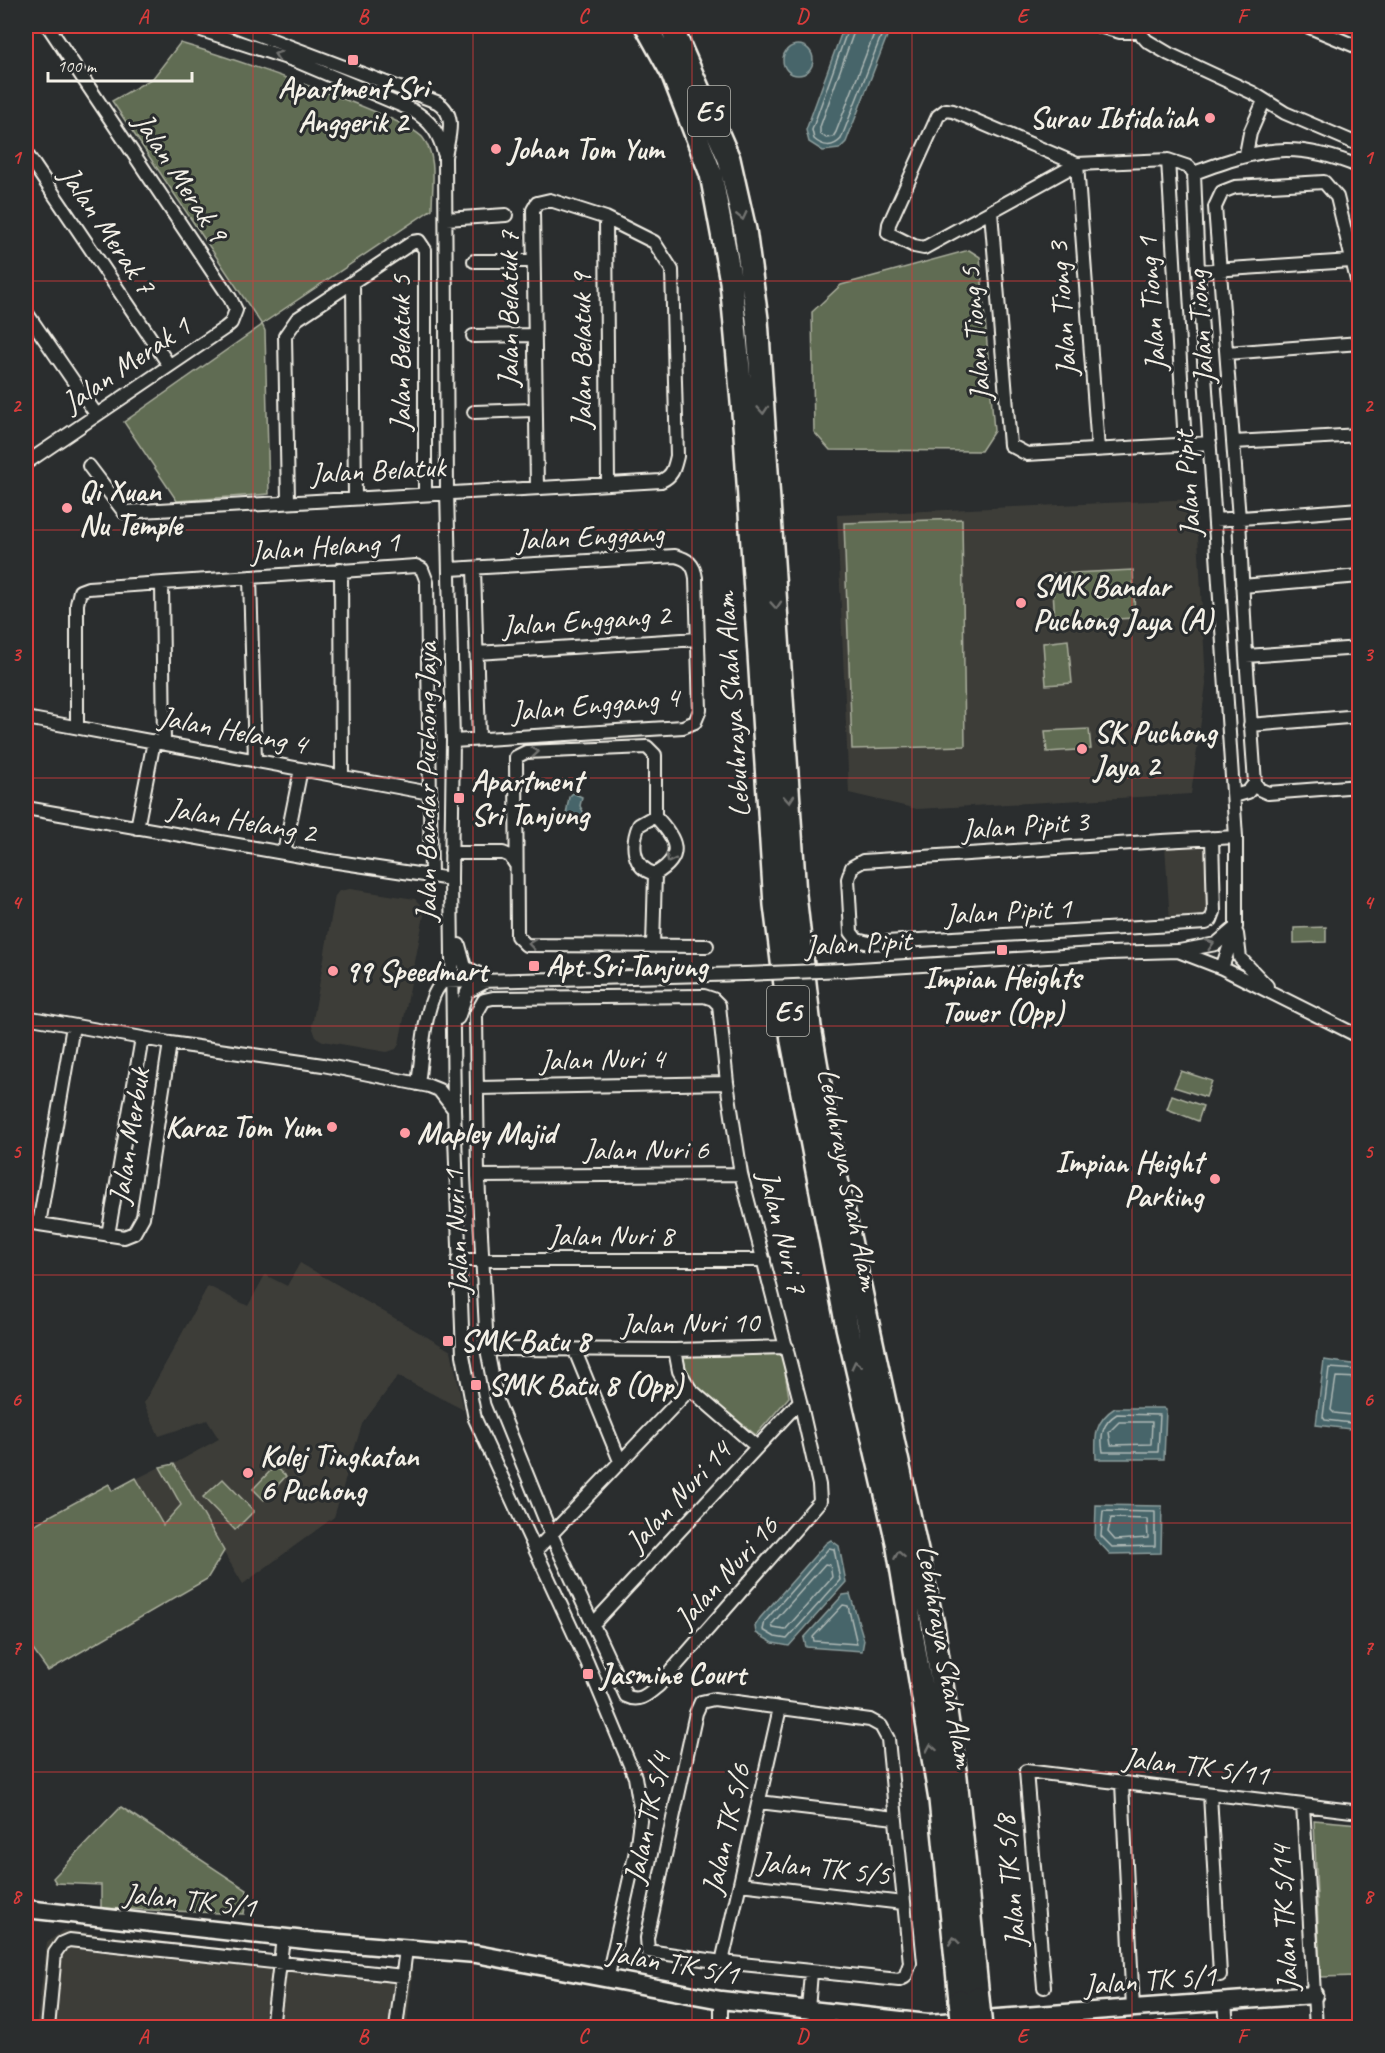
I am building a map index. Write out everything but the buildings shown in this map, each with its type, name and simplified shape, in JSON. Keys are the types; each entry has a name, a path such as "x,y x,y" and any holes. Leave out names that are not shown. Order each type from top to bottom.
{"highway":[{"name":"Lebuhraya Shah Alam","path":"646,26 672,73 711,174 731,281 746,447 775,905 792,1041 847,1327 897,1542 940,1800 969,1999 981,2028"},
{"name":"Lebuhraya Shah Alam","path":"671,26 729,159 745,230 757,319 795,895 810,1027 834,1166 933,1625 956,1776 969,1999 963,2028"}],"street":[{"name":"Jalan Merak 9","path":"48,26 230,298"},
{"name":"Jalan Bandar Puchong Jaya","path":"189,26 296,62 412,110 422,116 439,134 445,157"},
{"name":"Jalan Bandar Puchong Jaya","path":"235,26 322,57 445,107 451,119 445,157 447,491 453,741 451,886 454,1109 463,1355 475,1419 536,1550 635,1777 641,1813 636,1851 607,1980"},
{"path":"1099,26 1120,32 1139,29 1147,41 1169,54 1253,93 1285,113 1359,145"},
{"path":"1307,26 1359,48"},
{"path":"1246,154 1250,134 1264,101"},
{"path":"1077,164 924,248 914,246 888,233 889,224 938,116 946,110 1077,164 1168,160 1189,168 1194,173 1246,154 1289,148 1333,156 1359,167"},
{"name":"Jalan Merak 7","path":"26,153 169,365"},
{"name":"Jalan Tiong 1","path":"1168,160 1185,444"},
{"name":"Jalan Tiong 3","path":"1077,164 1098,449"},
{"name":"Jalan Pipit","path":"1194,173 1198,271 1236,837 1236,927 1222,968"},
{"name":"Jalan Tiong","path":"1257,786 1250,725 1234,442 1222,270 1215,207 1222,192 1229,189 1324,182 1337,197 1351,261"},
{"name":"Jalan Belatuk 7","path":"537,487 533,335 533,210 537,203 550,200 606,218"},
{"name":"Jalan Tiong 5","path":"991,212 1010,446 1027,454 1098,449"},
{"path":"446,219 506,215"},
{"name":"Jalan Belatuk","path":"89,466 124,512 447,491 661,481 673,472 677,456 672,270 654,242 606,218"},
{"name":"Jalan Belatuk 9","path":"606,218 608,484"},
{"name":"Jalan Belatuk 5","path":"353,284 413,242 419,241 425,250 425,493"},
{"path":"474,261 533,261"},
{"path":"1198,271 1351,261 1359,293"},
{"path":"353,284 355,498"},
{"path":"288,501 285,336 297,319 353,284"},
{"name":"Jalan Merak 1","path":"26,463 231,323 236,310 230,298"},
{"path":"26,312 96,414"},
{"path":"473,336 533,335"},
{"path":"1227,353 1359,344"},
{"path":"474,412 535,410"},
{"path":"1234,442 1359,435"},
{"path":"1098,449 1210,443"},
{"path":"1215,520 1359,509"},
{"name":"Jalan Enggang","path":"450,568 681,557 687,560 695,571 698,639"},
{"name":"Jalan Helang 1","path":"76,726 77,604 80,591 88,588 341,569 407,565 422,569 427,582 431,876"},
{"path":"474,568 479,739"},
{"path":"341,569 342,777"},
{"path":"1242,586 1359,576"},
{"path":"250,577 255,760"},
{"path":"137,828 159,742 162,584"},
{"name":"Jalan Enggang 2","path":"477,653 698,639"},
{"name":"Jalan Enggang 4","path":"453,741 689,725 699,717 700,710 698,639"},
{"path":"1246,656 1359,648"},
{"path":"1250,725 1359,716"},
{"name":"Jalan Helang 4","path":"26,718 430,793"},
{"path":"655,816 639,825 635,841 637,864 642,870 655,874 666,868 675,849 673,835 655,816 655,755 647,747 526,752 516,757 515,838 519,941 526,945 707,946"},
{"path":"285,853 302,769"},
{"path":"1234,796 1248,792 1257,786 1268,793 1359,786"},
{"name":"Jalan Helang 2","path":"26,808 431,876 451,886"},
{"name":"Jalan Pipit 3","path":"849,900 848,879 852,867 862,861 1236,837"},
{"path":"502,853 515,838"},
{"name":"Jalan Pipit 1","path":"849,900 851,932 857,940 869,944 1206,923 1213,917 1212,838"},
{"path":"451,854 502,853 510,856 516,865"},
{"path":"653,946 655,874"},
{"path":"451,886 461,959 476,974 492,979"},
{"path":"1178,951 1216,944 1236,927"},
{"path":"1236,927 1240,958 1279,996"},
{"name":"Jalan Pipit","path":"454,980 745,974 1178,951 1222,968 1359,1037"},
{"path":"454,1037 460,1007 468,992 474,986 492,979"},
{"path":"418,1084 433,995 444,982 454,980"},
{"name":"Jalan Nuri 7","path":"493,998 704,996 713,999 719,1005 727,1083 741,1174 787,1347 819,1485"},
{"name":"Jalan Nuri 1","path":"493,998 484,1000 476,1014 478,1176 487,1349 497,1401 551,1534 626,1696"},
{"name":"Jalan Merbuk","path":"26,1017 142,1038 324,1065 418,1084 439,1090 454,1109"},
{"path":"39,1224 73,1026"},
{"path":"108,1235 142,1038"},
{"name":"Jalan Merbuk","path":"26,1222 108,1235 129,1236 141,1224 171,1042"},
{"name":"Jalan Nuri 4","path":"478,1088 727,1083"},
{"name":"Jalan Nuri 6","path":"478,1176 741,1174"},
{"name":"Jalan Nuri 8","path":"458,1260 764,1260"},
{"name":"Jalan Nuri 10","path":"487,1349 575,1351 787,1347"},
{"path":"675,1350 679,1371 690,1389 757,1447"},
{"path":"575,1351 620,1461"},
{"path":"536,1550 690,1389"},
{"name":"Jalan Nuri 14","path":"593,1624 800,1401"},
{"name":"Jalan Nuri 16","path":"626,1696 638,1700 659,1685 818,1506 819,1485"},
{"name":"Jalan TK 5/4","path":"722,1962 655,1954 648,1952 646,1946 696,1713 701,1702 714,1699 780,1708"},
{"path":"722,1962 899,1980 905,1977 910,1963 888,1739 881,1726 870,1720 780,1708"},
{"name":"Jalan TK 5/6","path":"722,1962 780,1708"},
{"name":"Jalan TK 5/11","path":"1026,1771 1359,1812"},
{"name":"Jalan TK 5/8","path":"1026,1771 1044,1987"},
{"path":"1122,1783 1133,2008"},
{"path":"1210,1794 1220,1975"},
{"path":"759,1802 895,1818"},
{"name":"Jalan TK 5/14","path":"1304,1805 1316,2028"},
{"name":"Jalan TK 5/5","path":"740,1884 903,1903"},
{"name":"Jalan TK 5/1","path":"26,1909 283,1938 476,1954 721,2000 808,2010 843,2021 928,2023 1048,2021 1133,2008 1314,1995"},
{"path":"272,2028 283,1938"},
{"path":"48,2028 55,1953 62,1943 69,1940 403,1976"},
{"path":"396,2028 406,1949"},
{"path":"808,2010 811,1972"},
{"path":"721,2000 721,2028"},
{"path":"1225,2001 1227,2028"},
{"path":"1161,2028 1194,2028"}],"shaded area":[{"name":"SMK Bandar Puchong Jaya (A)","path":"1196,499 1206,684 1191,794 917,809 849,793 837,515"},
{"path":"1208,843 1209,917 1170,922 1165,844"},
{"path":"350,889 415,899 425,910 399,1044 396,1049 387,1052 323,1041 316,1037 312,1026 335,896 339,891"},
{"name":"Kolej Tingkatan 6 Puchong","path":"300,1263 451,1351 464,1410 398,1376 362,1424 334,1517 243,1584 223,1551 207,1579 48,1671 26,1640 26,1529 109,1484 112,1491 160,1467 174,1464 219,1439 207,1420 159,1436 144,1403 208,1286 248,1306 265,1275 287,1286"},
{"path":"63,1930 413,1970 407,2027 36,2028 47,1943"}],"green space":[{"path":"180,43 309,86 382,115 409,128 423,138 431,154 432,209 262,324 265,331 269,494 177,501 124,422 262,325 112,101 153,78"},
{"path":"969,250 980,257 994,431 981,451 830,450 814,432 812,312 841,285"},
{"path":"962,519 965,746 852,749 844,523"},
{"path":"1133,570 1135,618 1055,622 1052,574"},
{"path":"1068,640 1072,683 1046,685 1043,643"},
{"path":"1089,729 1091,749 1047,752 1045,731"},
{"path":"1326,927 1326,942 1294,943 1294,928"},
{"path":"1181,1071 1212,1081 1206,1097 1174,1087"},
{"path":"1172,1095 1203,1106 1198,1121 1167,1109"},
{"path":"682,1354 782,1354 789,1397 756,1435 690,1382"},
{"path":"174,1464 224,1551 207,1579 48,1671 26,1640 26,1529 109,1484 112,1491 136,1478 163,1525 181,1505 160,1467"},
{"path":"275,1466 286,1476 264,1500 253,1489"},
{"path":"223,1479 254,1511 235,1530 203,1497"},
{"path":"121,1807 247,1890 244,1914 101,1908 101,1885 56,1883 53,1878"},
{"path":"1314,1820 1359,1824 1359,1976 1320,1977"}],"water":[{"path":"844,26 891,26 846,142 839,149 823,151 809,142 806,130"},
{"path":"798,45 808,50 813,60 808,70 798,75 788,70 783,60 788,50"},
{"path":"573,793 582,797 580,806 585,815 578,824 570,822 566,815 569,797"},
{"path":"1324,1360 1359,1365 1359,1430 1316,1425"},
{"path":"1115,1408 1163,1408 1166,1410 1164,1459 1096,1459 1096,1437 1099,1424"},
{"path":"1096,1505 1162,1506 1161,1553 1110,1554 1095,1538"},
{"path":"831,1540 839,1546 846,1582 789,1646 773,1643 756,1633 755,1626 760,1618"},
{"path":"850,1594 864,1640 862,1651 806,1647 804,1638 843,1595"}],"place":[{"name":"Apartment Sri Anggerik 2","path":"353,60"},
{"name":"Surau Ibtida'iah","path":"1210,118"},
{"name":"Johan Tom Yum","path":"496,149"},
{"name":"Qi Xuan Nu Temple","path":"67,508"},
{"name":"SMK Bandar Puchong Jaya (A)","path":"1021,603"},
{"name":"SK Puchong Jaya 2","path":"1082,749"},
{"name":"Apartment Sri Tanjung","path":"459,798"},
{"name":"Impian Heights Tower (Opp)","path":"1002,950"},
{"name":"Apt Sri Tanjung","path":"534,966"},
{"name":"99 Speedmart","path":"333,971"},
{"name":"Karaz Tom Yum","path":"332,1127"},
{"name":"Mapley Majid","path":"405,1133"},
{"name":"Impian Height Parking","path":"1215,1179"},
{"name":"SMK Batu 8","path":"448,1341"},
{"name":"SMK Batu 8 (Opp)","path":"476,1385"},
{"name":"Kolej Tingkatan 6 Puchong","path":"248,1473"},
{"name":"Jasmine Court","path":"588,1674"}]}
